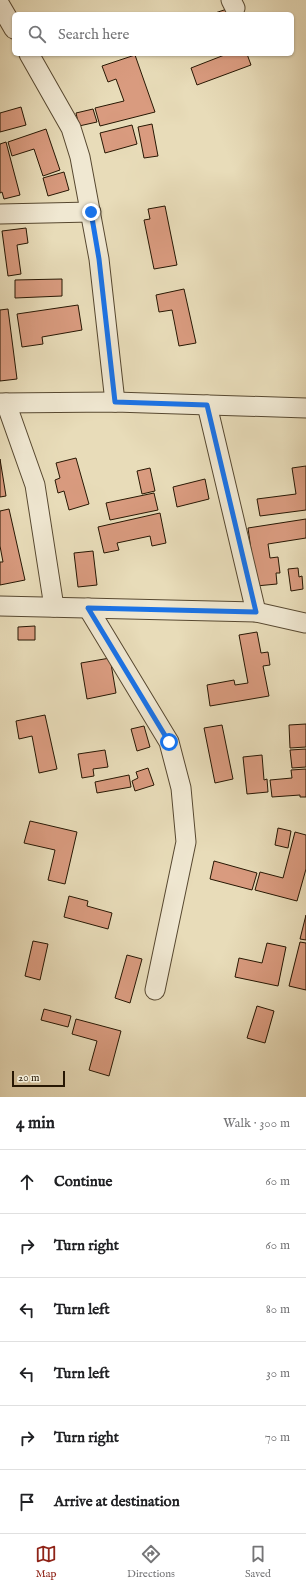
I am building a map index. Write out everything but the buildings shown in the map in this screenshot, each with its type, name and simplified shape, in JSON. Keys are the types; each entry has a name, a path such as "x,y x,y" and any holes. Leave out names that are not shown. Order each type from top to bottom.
{"street":[{"path":"0,5 12,26"},
{"path":"30,56 71,128 80,157 99,259 115,402"},
{"path":"0,214 91,212"},
{"path":"54,607 35,485 3,403 115,402 306,408"},
{"path":"207,405 256,612"},
{"path":"0,606 256,612 305,623"},
{"path":"88,608 169,742 181,788 186,842 155,990"}],"route":[{"path":"91,212 99,259 115,402 207,405 256,612 88,608 169,742"}]}
